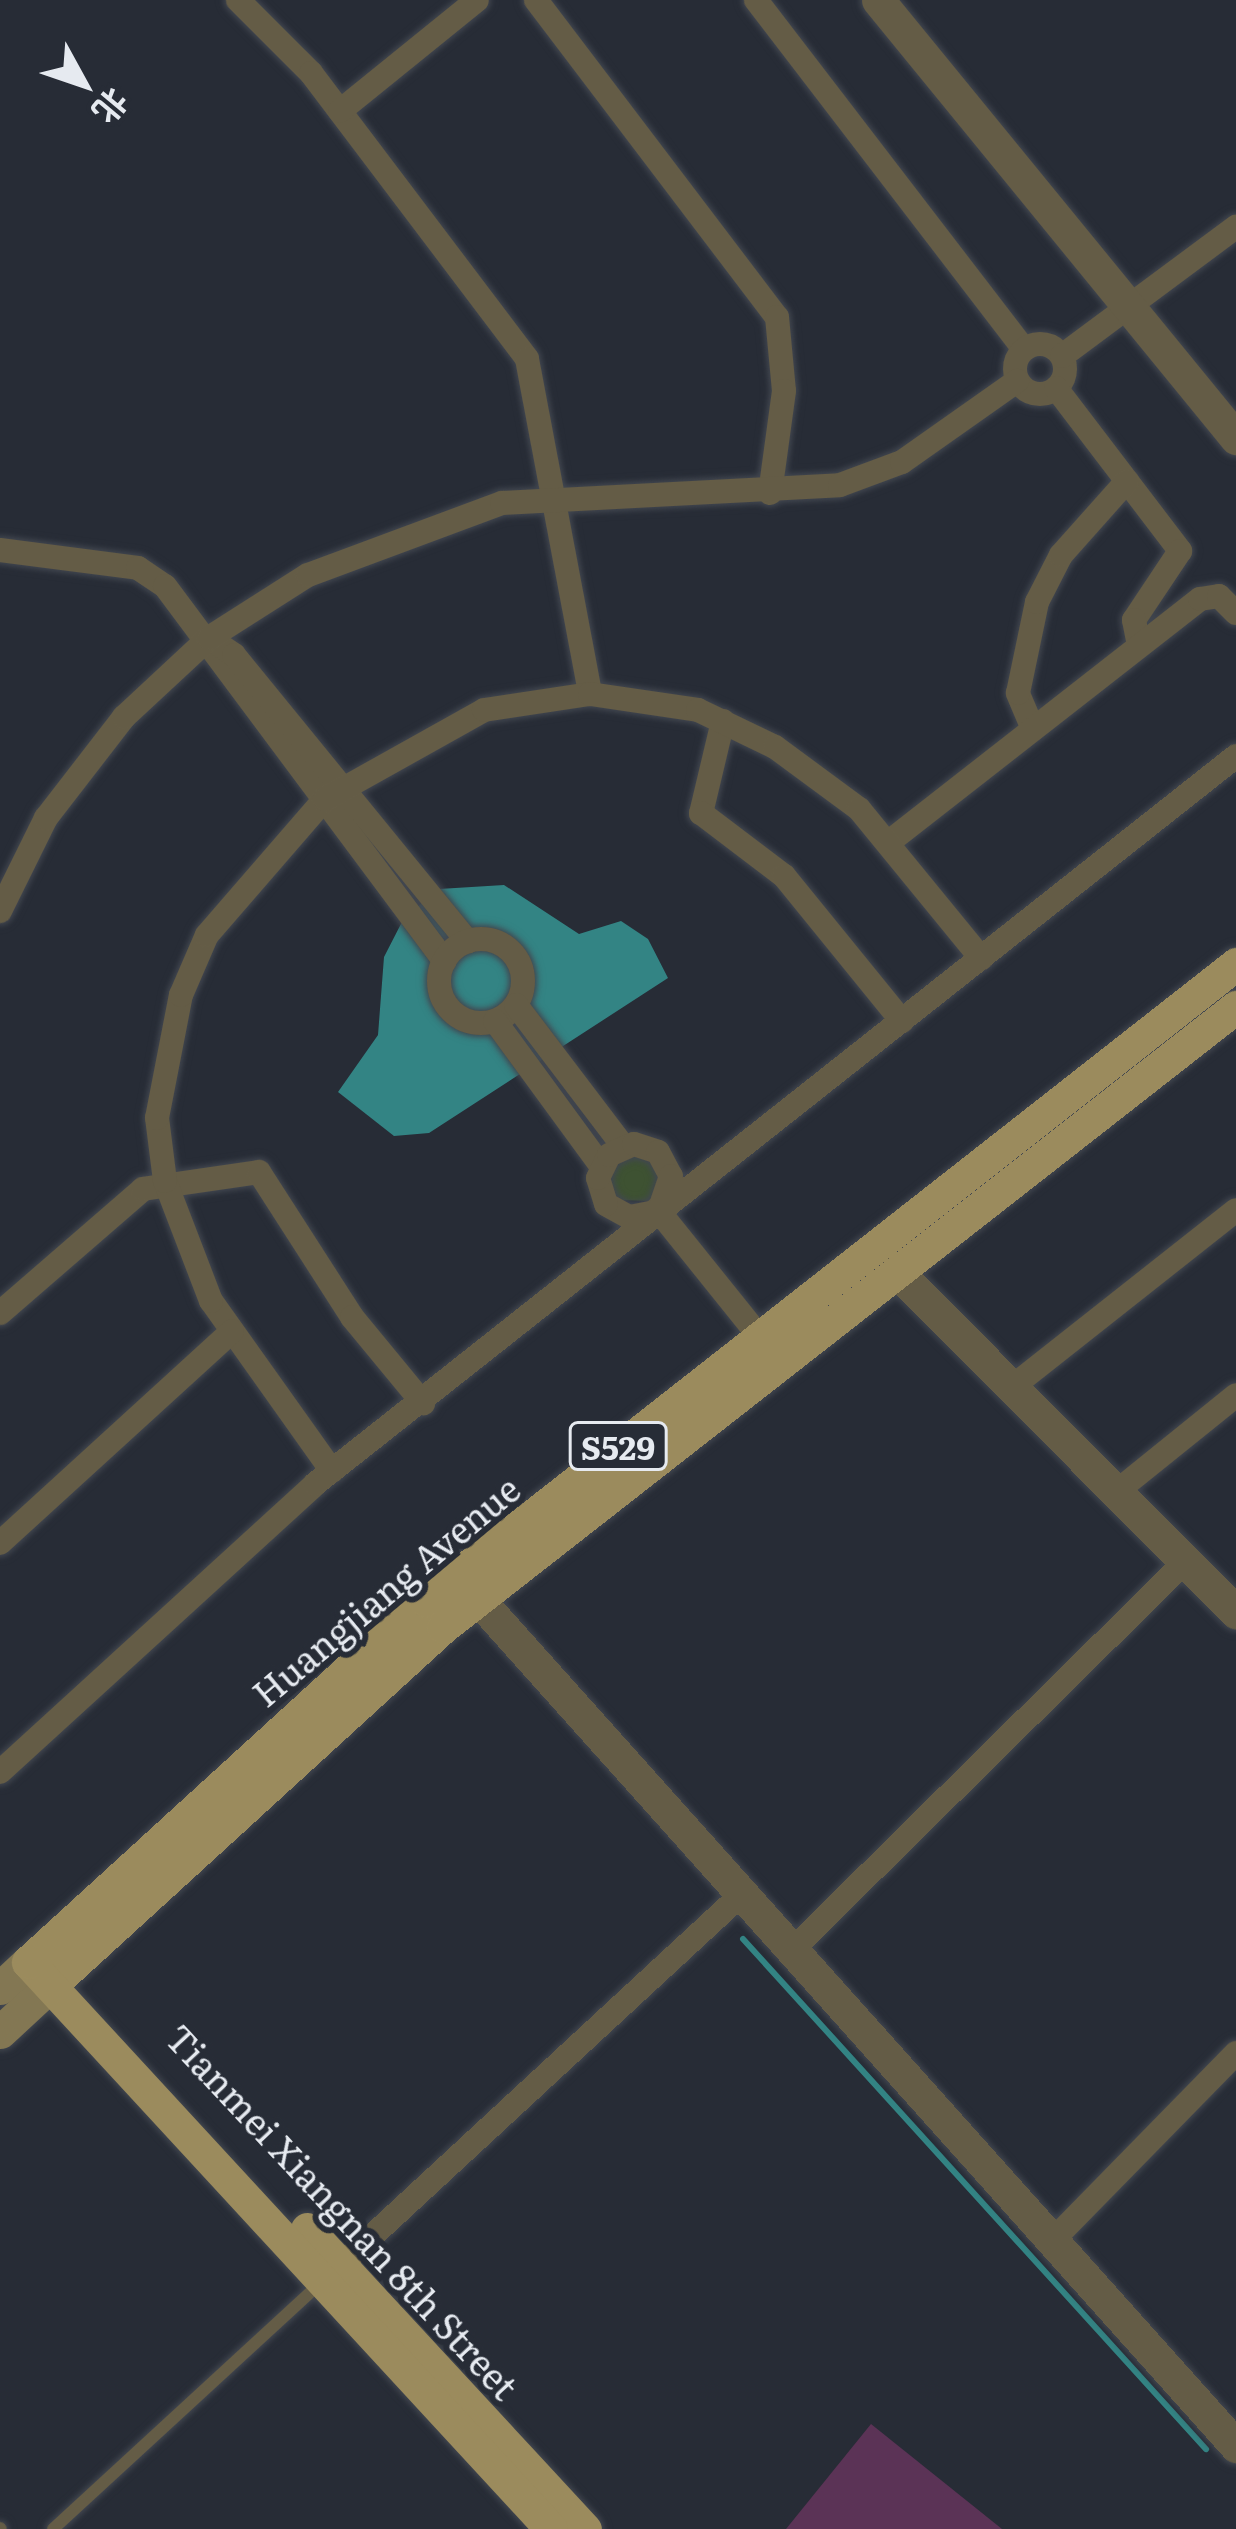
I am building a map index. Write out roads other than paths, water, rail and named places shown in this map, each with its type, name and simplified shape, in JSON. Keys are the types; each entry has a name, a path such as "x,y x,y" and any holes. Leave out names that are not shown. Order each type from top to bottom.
{"main road":[{"name":"Huangjiang Avenue","path":"0,1988 47,1966 769,1349 1236,964"},
{"name":"Huangjiang Avenue","path":"0,2032 47,1966 425,1600 769,1349 896,1271 1236,1007"},
{"name":"Tianmei Xiangnan 8th Street","path":"47,1966 332,2273 585,2529"},
{"name":"Tianmei Xiangnan 8th Street","path":"332,2273 551,2529"}],"street":[{"path":"238,0 340,111 511,329 539,388 590,694"},
{"path":"340,111 477,0"},
{"path":"536,0 777,317 784,392 770,493"},
{"path":"0,911 84,765 208,638 372,544 558,494 770,493 902,462 1017,381 1024,349 756,0"},
{"path":"878,0 1231,422"},
{"path":"1138,646 1134,620 1180,551 1056,388 1062,356 1236,227"},
{"path":"1024,349 1045,344 1062,356"},
{"path":"1017,381 1035,394 1056,388"},
{"path":"1033,729 1018,693 1037,602 1061,555 1127,481"},
{"path":"0,550 138,568 208,638 417,901 468,942 514,955 516,1005 601,1166 610,1209 657,1209"},
{"path":"889,842 1210,595 1236,613"},
{"path":"332,1471 232,1331 165,1181 158,1118 181,995 207,935 332,794 484,710 590,694 722,722 835,788 889,842 981,958"},
{"path":"722,722 701,813 784,876 902,1021"},
{"path":"3,1763 332,1471 423,1403 657,1209 1236,756"},
{"path":"417,901 445,961 440,987 452,1011 495,1021 623,1146"},
{"path":"445,961 468,942"},
{"path":"495,1021 516,1005"},
{"path":"601,1166 623,1146 647,1146 667,1164 657,1209"},
{"path":"0,1313 114,1210 165,1181 266,1174 313,1262 423,1403"},
{"path":"657,1209 769,1349"},
{"path":"1012,1387 1236,1210"},
{"path":"896,1271 1236,1612"},
{"path":"0,1544 232,1331"},
{"path":"1116,1492 1236,1395"},
{"path":"0,1521 41,1506"},
{"path":"792,1950 1186,1561"},
{"path":"478,1600 1236,2446"},
{"path":"332,2273 742,1894"},
{"path":"1050,2243 1236,2053"}],"lane":[{"path":"53,2529 332,2273"}],"waterway":[{"path":"743,1939 1206,2449"}]}
